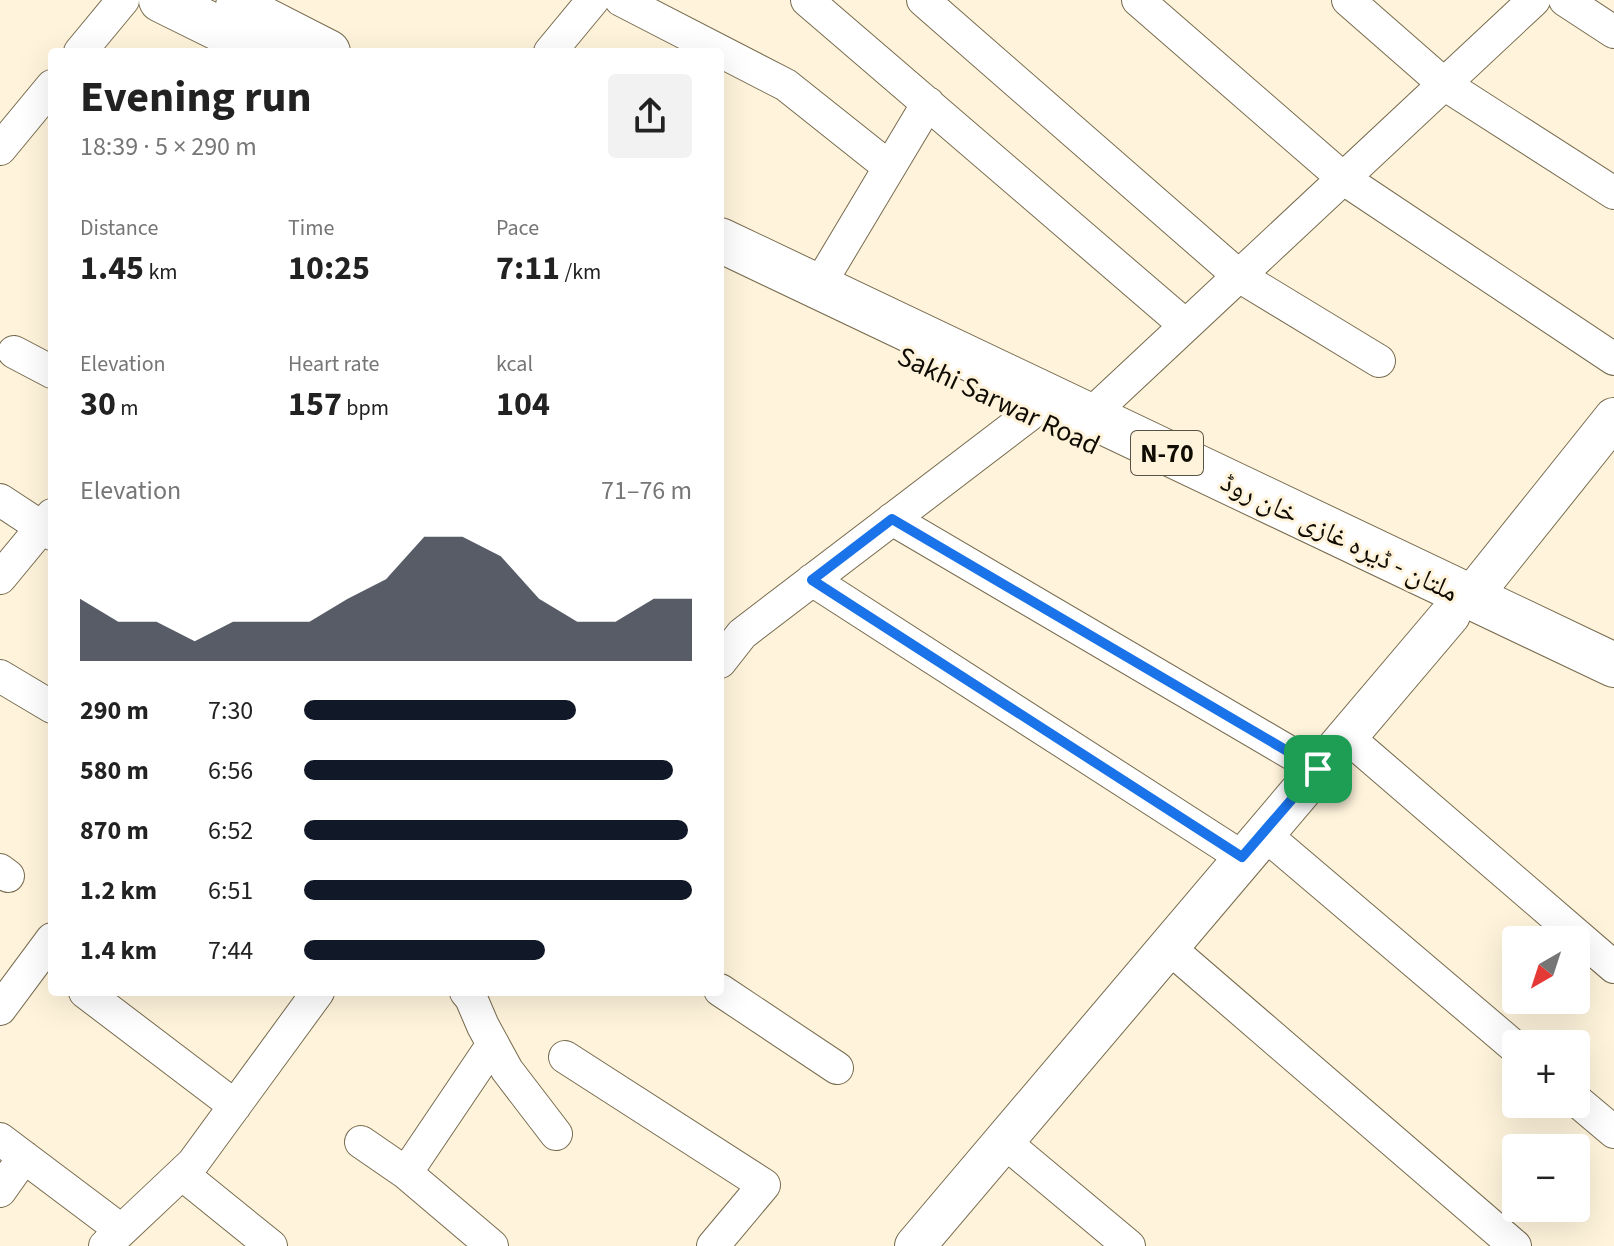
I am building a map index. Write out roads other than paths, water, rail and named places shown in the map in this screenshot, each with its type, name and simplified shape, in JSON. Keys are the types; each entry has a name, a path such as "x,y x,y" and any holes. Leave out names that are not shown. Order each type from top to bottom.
{"highway":[{"path":"161,0 258,48"},
{"path":"225,0 320,48"},
{"name":"N-70","path":"724,242 1089,416 1179,472"},
{"name":"Sakhi Sarwar Road","path":"724,271 1029,415 1179,472 1460,606"},
{"name":"ملتان - ڈیرہ غازی خان روڈ","path":"1460,606 1614,665"},
{"name":"ملتان - ڈیرہ غازی خان روڈ","path":"1460,606 1614,693"}],"street":[{"path":"83,48 123,0"},
{"path":"553,48 593,0"},
{"path":"621,0 714,48"},
{"path":"807,0 1185,325"},
{"path":"923,0 1239,276 1379,361"},
{"path":"1138,0 1344,179 1614,359"},
{"path":"1348,0 1444,84 1614,193"},
{"path":"1089,416 1534,0"},
{"path":"1565,0 1614,32"},
{"path":"724,53 786,85 889,167"},
{"path":"0,149 48,91"},
{"path":"818,287 928,103"},
{"path":"14,352 48,370"},
{"path":"724,657 742,634 1029,415"},
{"path":"915,1246 1253,845 1460,606 1614,418"},
{"path":"0,500 48,526 0,578"},
{"path":"892,519 1318,769"},
{"path":"812,580 1253,845 1502,1037"},
{"path":"0,676 48,705"},
{"path":"1346,736 1614,967"},
{"path":"1167,946 1515,1246"},
{"path":"0,1009 48,954"},
{"path":"724,993 837,1068"},
{"path":"90,996 235,1106"},
{"path":"0,1191 12,1148 113,1238 182,1174 315,996"},
{"path":"472,996 507,1070 556,1134"},
{"path":"406,1173 493,1044"},
{"path":"565,1057 764,1185 713,1246"},
{"path":"1590,1112 1614,1132"},
{"path":"1002,1140 1129,1246"},
{"path":"361,1142 406,1173 492,1246"},
{"path":"182,1174 271,1246"}]}
